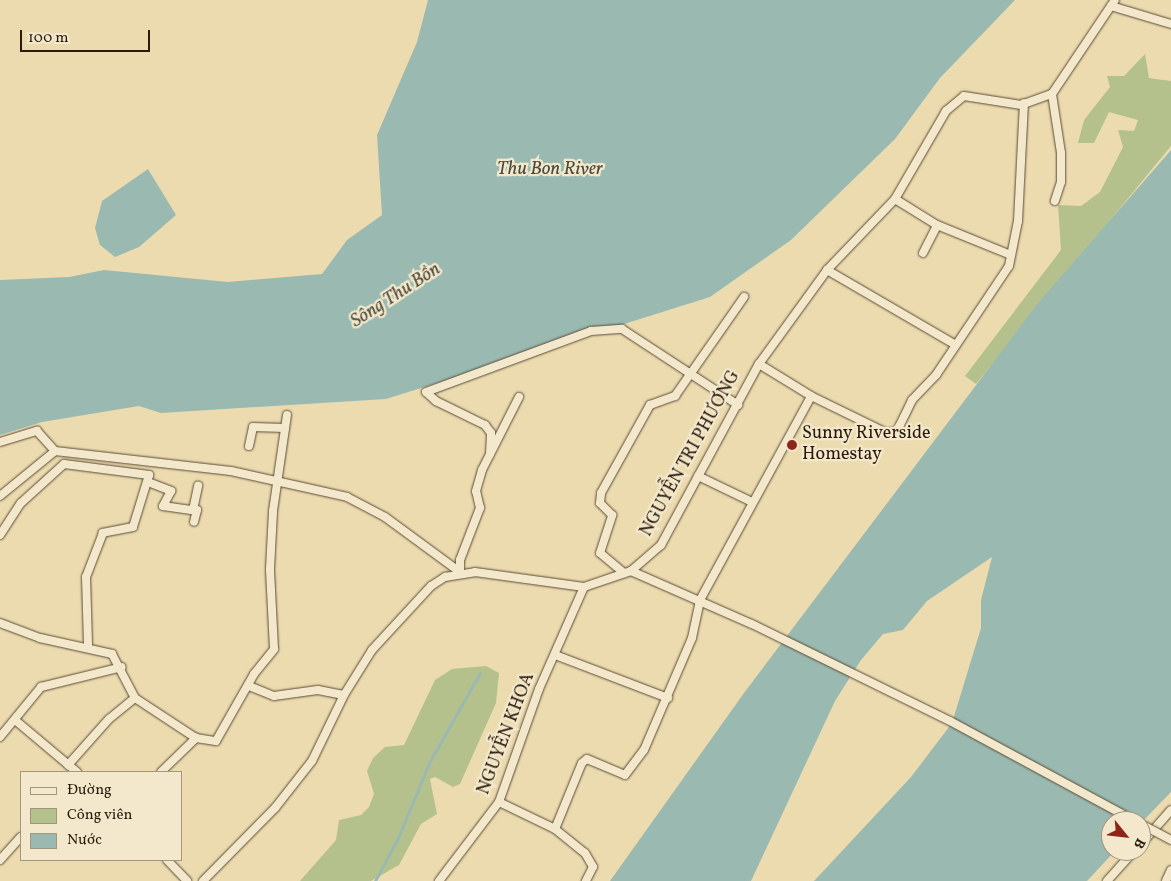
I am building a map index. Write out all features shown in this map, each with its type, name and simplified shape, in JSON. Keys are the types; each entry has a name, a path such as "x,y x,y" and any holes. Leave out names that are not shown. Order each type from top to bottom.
{"street":[{"path":"1054,201 1061,182 1061,153 1052,94 1113,3 1171,24"},
{"name":"NGUYỄN TRI PHƯƠNG","path":"460,572 584,586 628,572 661,544 738,405 758,364 827,270 895,199 954,101 974,95 1024,103 1052,94"},
{"path":"758,364 811,396 893,434 912,400 936,375 954,344 1007,270 1018,221 1024,103"},
{"path":"895,199 936,225 1011,255"},
{"path":"923,253 936,225"},
{"path":"827,270 954,344"},
{"path":"744,297 690,377 672,399 650,405 600,496 600,503 612,515 600,553 628,572 700,600 950,721 1116,811"},
{"path":"490,454 491,432 485,425 436,401 426,392 574,336 611,328 622,329 659,351 690,377 738,405"},
{"path":"555,829 582,763 587,759 619,774 628,773 655,731 692,638 700,600 750,502 811,396"},
{"path":"460,572 460,560 480,508 476,491 490,454 519,397"},
{"path":"0,623 40,638 88,646 112,654 122,667 134,698 196,738 216,741 274,649 270,569 278,480 287,415"},
{"path":"249,446 253,427 285,428"},
{"path":"0,442 37,431 54,451 231,471 347,497 385,518 460,572"},
{"path":"0,496 54,451"},
{"path":"0,535 21,502 64,464 149,475 134,527 103,533 86,577 88,646"},
{"path":"698,476 750,502"},
{"path":"148,482 170,491 163,506 197,510 194,522"},
{"path":"193,510 198,486"},
{"path":"203,881 275,808 312,761 344,694 372,650 431,586 460,572"},
{"name":"NGUYỄN KHOA","path":"439,881 499,802 538,689 555,655 584,586"},
{"path":"555,655 668,698"},
{"path":"0,737 41,687 122,667"},
{"path":"249,686 274,696 318,690 344,694"},
{"path":"68,765 109,718 134,698"},
{"path":"15,720 76,771"},
{"path":"163,771 196,738"},
{"path":"499,802 555,829 588,856 593,867 586,881"},
{"path":"1151,833 1171,810"},
{"path":"1151,829 1171,840"},
{"path":"0,860 20,838"},
{"path":"168,861 187,881"},
{"path":"1108,881 1125,861"},
{"path":"1166,881 1171,870"}],"green space":[{"path":"1145,54 1149,78 1171,81 1171,146 976,384 965,376 1061,250 1058,205 1081,206 1100,192 1123,147 1118,130 1134,131 1138,120 1109,112 1094,143 1078,143 1084,120 1110,87 1107,76 1124,76"},
{"path":"486,666 499,673 496,703 460,784 453,787 435,777 430,779 437,814 421,824 399,865 371,881 300,881 336,840 339,820 361,815 369,807 374,794 367,771 373,758 385,747 404,745 435,680 452,669"}],"water":[{"name":"Thu Bon River","path":"428,0 1015,0 940,78 895,139 791,240 710,297 386,399 161,413 139,406 42,422 0,435 0,280 69,277 104,270 228,282 322,274 347,240 382,215 377,135 417,42"},
{"path":"1171,150 1171,792 1151,813 1151,811 1101,811 1101,861 1106,861 1087,881 814,881 911,777 952,723 981,628 981,600 992,557 927,601 903,630 883,634 861,660 835,701 751,881 610,881 744,693 1038,303"},
{"path":"148,169 176,215 139,247 115,257 100,245 95,228 102,201"}],"waterway":[{"path":"375,881 398,838 429,763 480,673"}],"place":[{"name":"Sunny Riverside Homestay","path":"792,445"}],"water label":[{"name":"Sông Thu Bồn","path":"396,296"}]}
